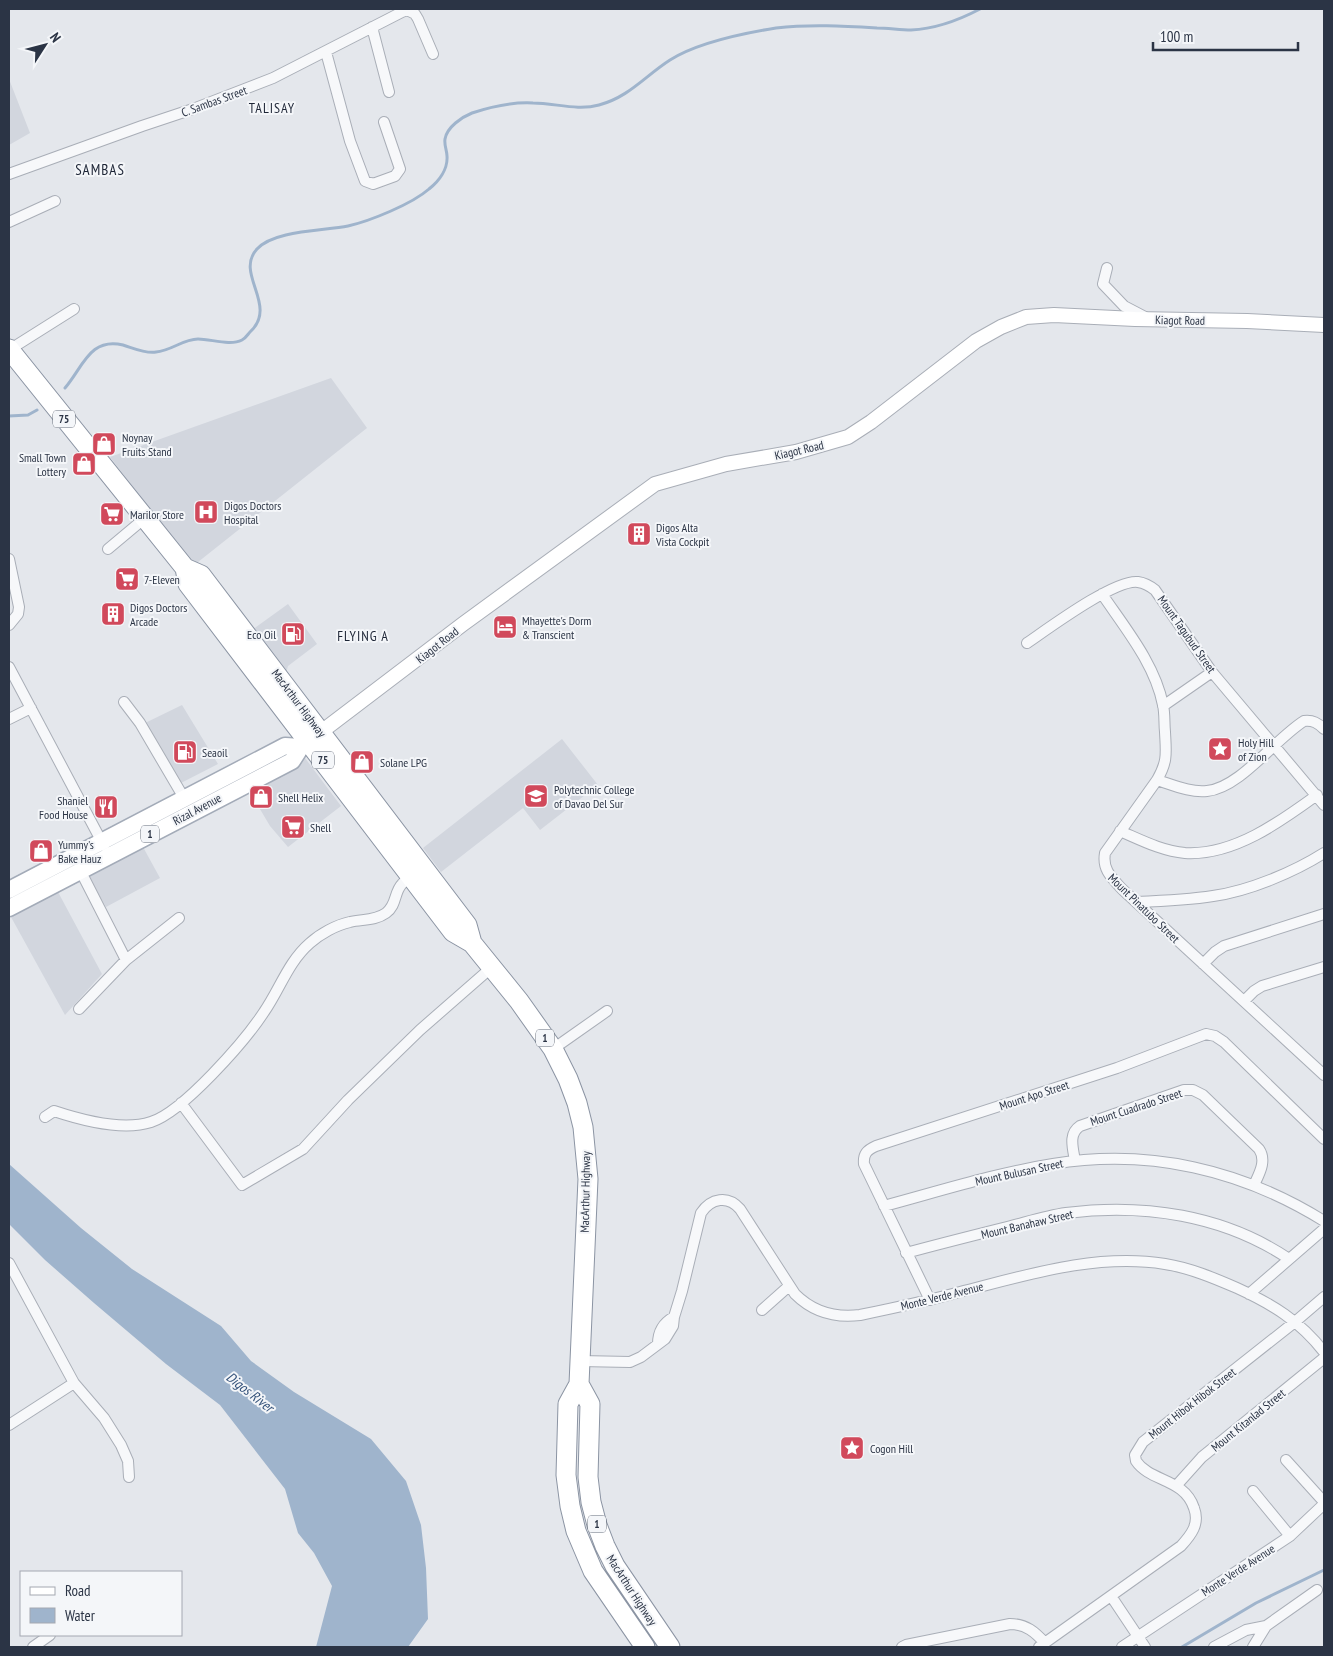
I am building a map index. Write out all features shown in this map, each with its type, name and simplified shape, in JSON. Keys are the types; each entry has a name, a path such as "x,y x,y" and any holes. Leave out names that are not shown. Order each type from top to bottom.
{"highway":[{"name":"MacArthur Highway","path":"9,350 186,568 188,584 310,740 416,872 467,925 472,944 519,1001 553,1049 568,1079 583,1127 588,1179 579,1384 568,1404 566,1475 570,1506 576,1531 593,1571 644,1647"},
{"name":"MacArthur Highway","path":"579,1384 590,1404 588,1477 591,1502 604,1546 615,1566 670,1647"}],"main road":[{"name":"Rizal Avenue","path":"9,908 80,870 105,848 184,798 285,746 310,740"},
{"name":"Rizal Avenue","path":"9,890 105,848 292,761 310,740"}],"street":[{"name":"C. Sambas Street","path":"9,174 229,96 273,78 407,10 412,12 418,19 433,54"},
{"path":"372,27 388,92"},
{"path":"326,52 350,140 360,169 365,181 373,184 395,176 400,169 384,122"},
{"path":"9,222 55,201"},
{"path":"1107,268 1103,284 1107,289 1124,306 1150,319"},
{"path":"9,350 74,309"},
{"name":"Kiagot Road","path":"310,740 463,624 655,484 726,464 796,452 848,437 871,422 976,341 1001,326 1026,317 1054,315 1324,325"},
{"path":"108,549 145,518"},
{"path":"9,559 19,607 18,614 9,625"},
{"name":"Mount Tagubud Street","path":"1027,642 1118,585 1137,582 1146,584 1155,590 1212,672 1324,805"},
{"name":"Mount Pinatubo Street","path":"1102,594 1147,664 1158,689 1163,706 1166,761 1165,768 1158,780 1105,853 1104,864 1111,877 1136,902 1324,1075"},
{"path":"9,667 105,848"},
{"path":"1163,706 1212,672"},
{"path":"124,702 140,723 184,798"},
{"path":"9,719 31,708"},
{"path":"1158,780 1197,791 1216,789 1236,779 1299,724 1310,720 1324,729"},
{"path":"1120,831 1159,848 1184,853 1202,853 1224,848 1257,834 1282,820 1316,795"},
{"path":"1136,902 1190,899 1215,896 1234,891 1268,880 1324,852"},
{"path":"80,870 126,960"},
{"path":"45,1117 54,1111 110,1124 133,1125 151,1122 167,1114 215,1072 242,1041 264,1012 295,960 310,943 329,931 350,922 372,919 387,913 392,907 401,884 416,872"},
{"path":"1203,964 1224,946 1324,914"},
{"path":"79,1009 126,960 179,918"},
{"path":"181,1103 242,1185 304,1149 348,1100 420,1030 492,967"},
{"path":"1244,1001 1262,986 1324,967"},
{"path":"553,1049 607,1011"},
{"name":"Mount Apo Street","path":"930,1300 864,1164 864,1155 870,1148 1116,1068 1206,1034 1215,1036 1224,1042 1324,1139"},
{"name":"Mount Cuadrado Street","path":"1075,1161 1073,1135 1074,1130 1080,1126 1184,1090 1192,1090 1203,1096 1260,1149 1263,1162 1254,1185"},
{"name":"Mount Bulusan Street","path":"884,1206 1012,1172 1075,1161 1105,1159 1152,1161 1203,1169 1254,1185 1324,1221"},
{"name":"Monte Verde Avenue","path":"580,1361 630,1362 641,1357 666,1339 673,1326 698,1219 704,1208 718,1200 730,1201 740,1209 790,1286 803,1301 812,1307 831,1314 840,1316 860,1315 930,1300 1061,1267 1116,1261 1165,1264 1203,1274 1277,1308 1296,1322 1324,1352"},
{"name":"Mount Banahaw Street","path":"906,1253 1050,1216 1089,1211 1126,1210 1177,1214 1205,1221 1253,1239 1289,1259"},
{"path":"1249,1294 1324,1229"},
{"path":"9,1264 74,1383 104,1418 121,1445 128,1461 129,1476"},
{"path":"762,1310 790,1286"},
{"name":"Mount Hibok Hibok Street","path":"1042,1645 1167,1557 1181,1546 1190,1536 1195,1526 1196,1514 1192,1501 1186,1493 1176,1486 1139,1465 1135,1455 1138,1447 1154,1432 1296,1322 1324,1297"},
{"name":"Mount Kitanlad Street","path":"1176,1486 1202,1457 1324,1358"},
{"path":"9,1425 74,1383"},
{"path":"1286,1460 1324,1503"},
{"path":"1253,1491 1290,1536"},
{"name":"Monte Verde Avenue","path":"1122,1647 1290,1536 1324,1503"},
{"path":"1253,1647 1266,1626 1317,1590"},
{"path":"1111,1596 1145,1647"},
{"path":"902,1647 1010,1624 1019,1624 1030,1629 1042,1645"},
{"path":"1214,1647 1246,1630 1266,1626"},
{"path":"33,1647 49,1636"}],"shaded area":[{"path":"9,79 30,133 9,145"},
{"name":"Digos Doctors Hospital","path":"331,378 367,428 193,566 110,457"},
{"path":"288,604 317,644 288,666 284,680 249,632"},
{"path":"182,705 218,764 179,784 143,724"},
{"name":"Polytechnic College of Davao Del Sur","path":"562,739 598,785 540,830 523,808 441,872 423,848"},
{"path":"305,758 341,806 288,847 270,826 248,789"},
{"path":"143,847 160,878 106,907 89,877"},
{"path":"58,892 102,974 65,1015 11,917"}],"water":[{"name":"Digos River","path":"9,1164 81,1228 132,1269 221,1326 251,1361 294,1392 371,1439 406,1481 421,1525 426,1568 428,1619 408,1647 316,1647 332,1586 314,1553 298,1533 285,1489 220,1405 166,1364 94,1303 45,1260 9,1224"}],"waterway":[{"path":"65,388 88,356 103,345 123,345 152,352 167,350 182,343 198,339 220,342 237,342 243,339 258,322 260,311 259,300 250,269 251,259 257,249 275,238 300,232 348,226 368,220 402,206 422,195 436,182 444,170 447,161 445,139 449,130 460,120 472,113 518,103 582,107 599,105 619,97 661,66 681,54 707,44 750,33 776,28 814,26 920,29 947,23 980,9"},
{"path":"9,416 28,415 37,410"},
{"path":"1182,1647 1256,1603 1324,1570"}],"place":[{"name":"Noynay Fruits Stand","path":"104,444"},
{"name":"Small Town Lottery","path":"84,464"},
{"name":"Digos Doctors Hospital","path":"206,512"},
{"name":"Marilor Store","path":"112,514"},
{"name":"Digos Alta Vista Cockpit","path":"639,534"},
{"name":"7-Eleven","path":"127,579"},
{"name":"Digos Doctors Arcade","path":"113,614"},
{"name":"Mhayette's Dorm & Transcient","path":"505,627"},
{"name":"Eco Oil","path":"293,634"},
{"name":"Holy Hill of Zion","path":"1220,749"},
{"name":"Seaoil","path":"185,752"},
{"name":"Solane LPG","path":"362,762"},
{"name":"Polytechnic College of Davao Del Sur","path":"536,796"},
{"name":"Shell Helix","path":"261,797"},
{"name":"Shaniel Food House","path":"106,807"},
{"name":"Shell","path":"293,827"},
{"name":"Yummy's Bake Hauz","path":"41,851"},
{"name":"Cogon Hill","path":"852,1448"}],"district":[{"name":"TALISAY","path":"272,108"},
{"name":"SAMBAS","path":"100,169"},
{"name":"FLYING A","path":"363,636"}]}
